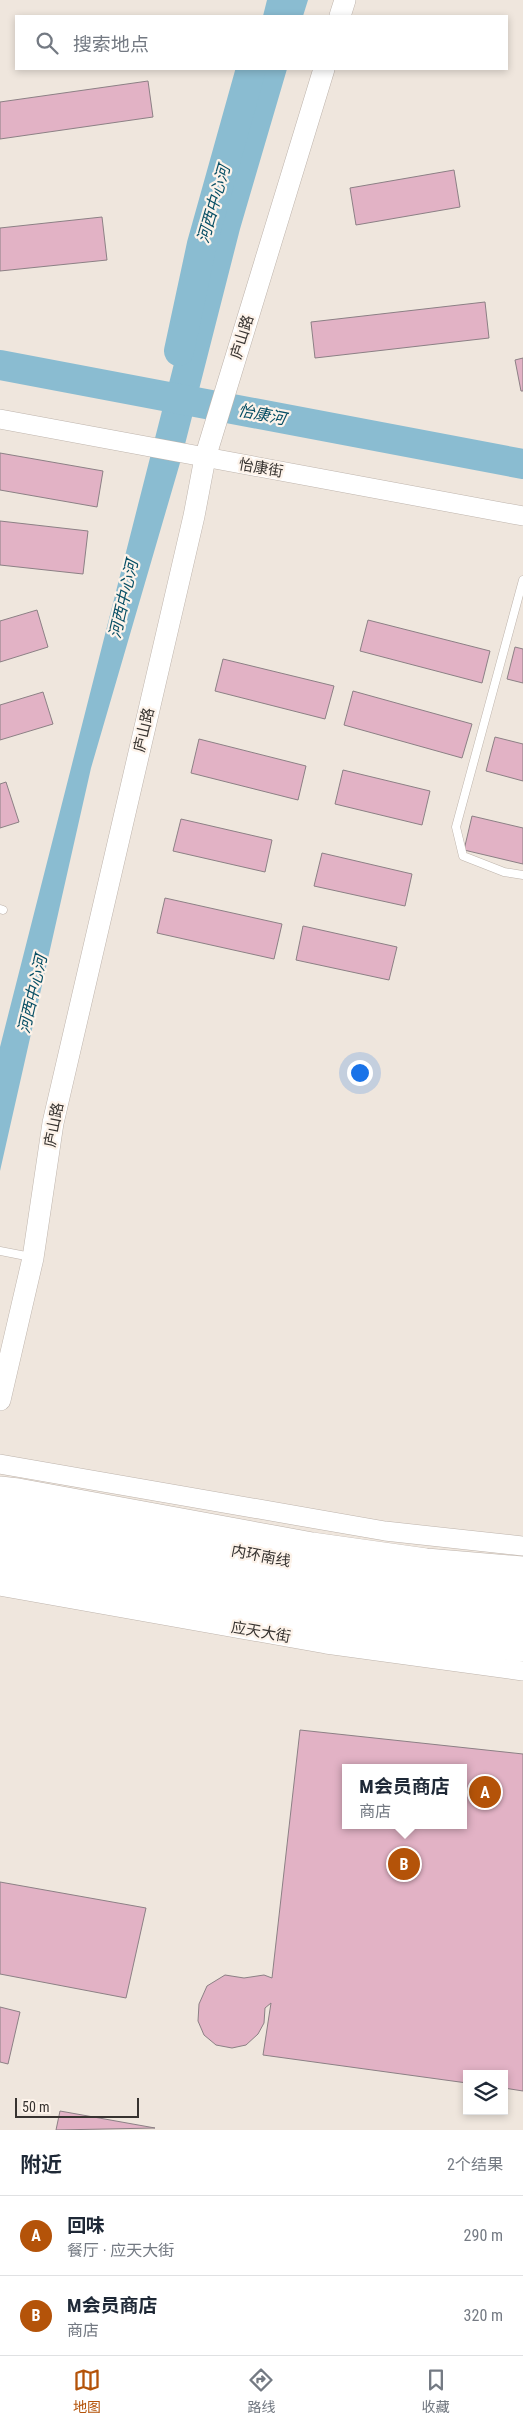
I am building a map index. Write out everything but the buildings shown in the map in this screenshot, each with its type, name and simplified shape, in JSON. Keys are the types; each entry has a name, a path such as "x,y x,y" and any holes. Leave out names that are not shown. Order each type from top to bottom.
{"highway":[{"path":"0,1489 312,1545 426,1561 523,1569"},
{"name":"内环南线","path":"0,1507 352,1573 523,1592"},
{"path":"0,1547 321,1607 523,1630"},
{"path":"0,1568 129,1592 313,1622 452,1643 523,1650"}],"main road":[{"path":"340,15 345,0"},
{"name":"庐山路","path":"0,1400 26,1256 53,1123 207,453 324,70"},
{"path":"0,1523 352,1589 523,1608"},
{"path":"0,1535 350,1598 523,1616"}],"street":[{"name":"怡康街","path":"0,419 181,454 207,453 523,516"},
{"path":"0,1464 385,1531 523,1546"},
{"name":"应天大街","path":"0,1586 326,1644 523,1672"}],"lane":[{"path":"523,580 456,827 463,856 504,872 523,875"},
{"path":"0,1251 26,1256"}],"water":[{"path":"267,0 308,0 303,15 263,15"},
{"path":"249,70 287,70 240,229 182,456 91,768 0,1171 0,1047"}],"waterway":[{"name":"河西中心河","path":"179,351 202,244 251,70"},
{"name":"怡康河","path":"0,365 523,464"}],"place":[{"name":"回味","path":"485,1792"},
{"name":"M会员商店","path":"404,1864"}]}
